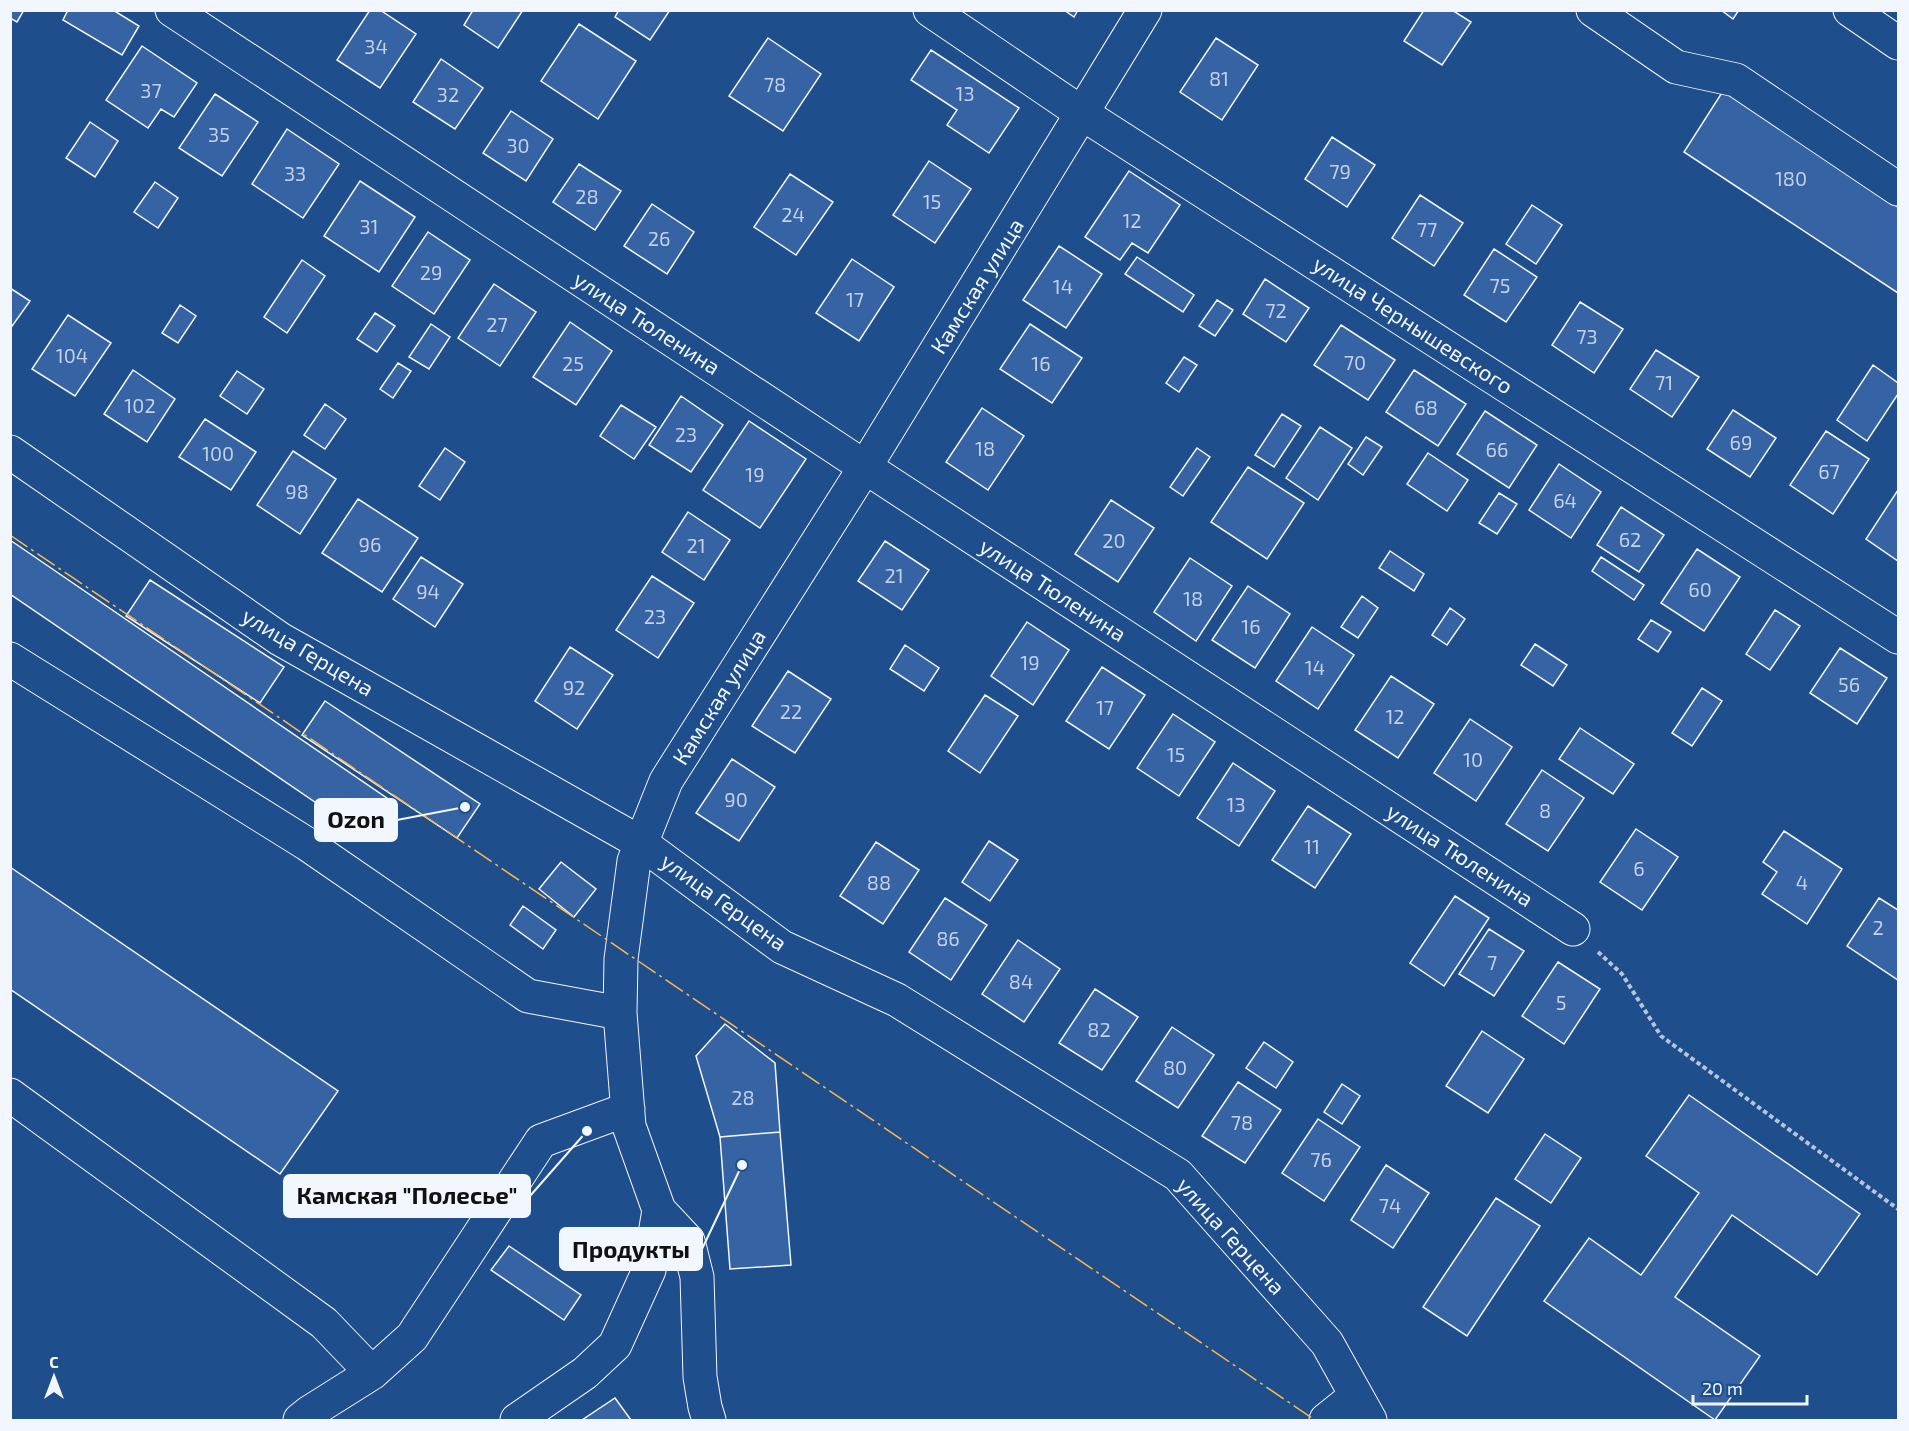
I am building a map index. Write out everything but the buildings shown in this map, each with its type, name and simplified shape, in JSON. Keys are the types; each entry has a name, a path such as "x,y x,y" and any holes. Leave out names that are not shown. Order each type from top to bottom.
{"street":[{"name":"улица Тюленина","path":"172,10 865,467 1573,929"},
{"name":"улица Чернышевского","path":"930,10 1083,114 1899,637"},
{"name":"Камская улица","path":"517,1420 585,1373 615,1345 649,1270 659,1210 629,1126 620,1013 621,959 634,861 666,781 865,467 1145,10"},
{"path":"1593,10 1677,67 1736,80 1899,189"},
{"path":"1850,10 1899,43"},
{"name":"улица Герцена","path":"10,452 280,639 641,843 782,947 897,1000 1179,1175 1327,1343 1363,1408"},
{"path":"10,659 308,844 528,996 620,1013"},
{"path":"10,1095 324,1323 372,1373"},
{"path":"300,1420 372,1373 412,1337 541,1141 628,1109"},
{"path":"659,1210 688,1241 697,1277 700,1377 709,1420"},
{"path":"1326,1420 1363,1408"}],"path":[{"path":"1573,929 1622,974 1661,1036 1899,1209"}],"power":[{"path":"10,535 1315,1420"}],"place":[{"name":"Ozon","path":"465,807"},
{"name":"Камская \"Полесье\"","path":"587,1131"},
{"name":"Продукты","path":"742,1165"}]}
